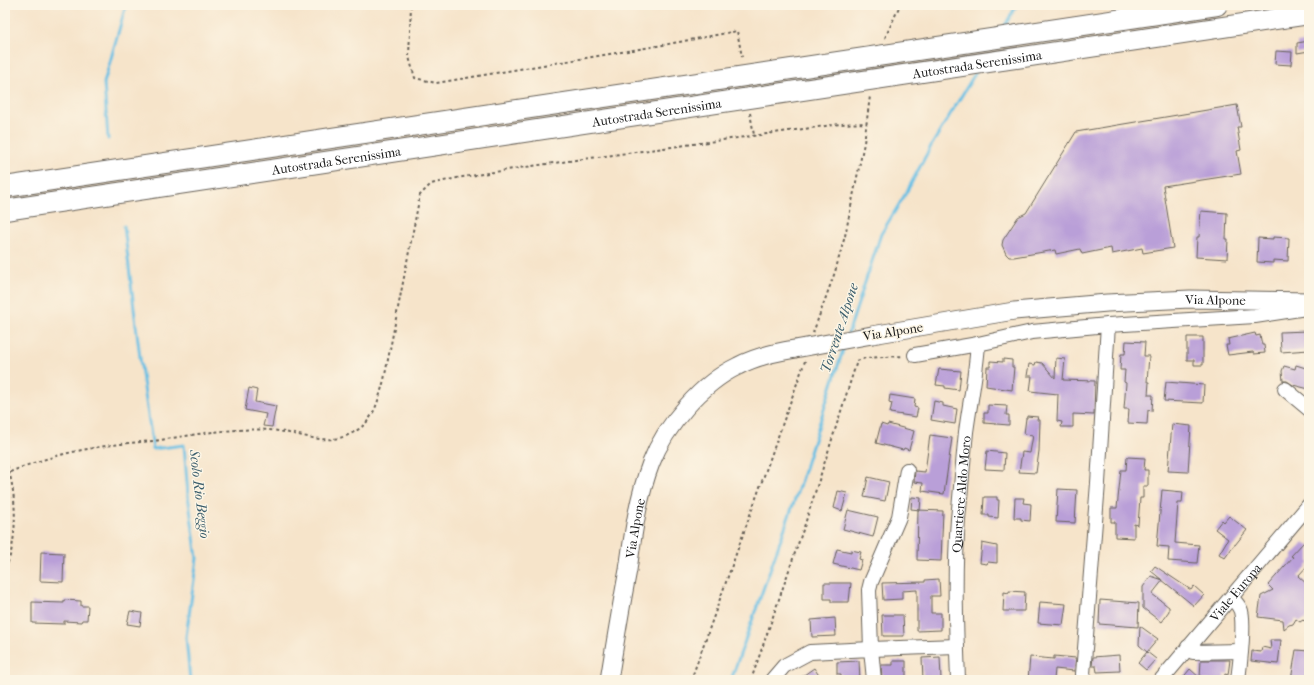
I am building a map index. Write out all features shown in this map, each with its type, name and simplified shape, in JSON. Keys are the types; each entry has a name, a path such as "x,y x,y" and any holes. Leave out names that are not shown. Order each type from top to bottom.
{"highway":[{"name":"Autostrada Serenissima","path":"5,187 1217,5"},
{"name":"Autostrada Serenissima","path":"5,210 1309,14"}],"main road":[{"name":"Via Alpone","path":"609,680 641,496 651,462 665,434 694,400 703,390 720,376 737,366 756,358 780,351 801,352 872,335 1014,311 1107,303 1204,299 1309,301"}],"street":[{"path":"915,355 978,344 1032,332 1108,325 1255,316 1306,308 1309,306"},
{"path":"1086,680 1083,674 1098,483 1108,325"},
{"name":"Quartiere Aldo Moro","path":"958,680 956,565 958,521 966,432 976,371 978,344"},
{"path":"1285,389 1309,409"},
{"path":"874,680 871,649 869,590 899,517 907,470"},
{"name":"Viale Europa","path":"1161,680 1232,598 1309,505"},
{"path":"1232,598 1237,603 1241,611 1242,620 1238,680"},
{"path":"772,680 784,666 810,652 957,646"},
{"path":"1188,647 1193,652 1241,652"}],"path":[{"path":"410,5 409,57 415,78 436,83 737,31 742,57"},
{"path":"885,38 900,5"},
{"path":"811,338 835,272 845,236 867,123 870,96"},
{"path":"750,113 754,136"},
{"path":"10,472 29,464 72,452 195,434 238,430 267,430 288,432 324,440 337,439 349,435 362,427 371,417 376,408 384,380 420,195 431,184 457,178 532,166 840,124 867,123"},
{"path":"691,680 801,352"},
{"path":"751,680 805,524 857,361 865,358 915,355"},
{"path":"5,460 10,472 13,496 13,538 10,557 5,569"}],"building":[{"path":"1309,41 1309,51 1297,53 1297,43"},
{"path":"1276,51 1292,52 1291,65 1275,64"},
{"path":"1237,105 1241,127 1237,127 1241,150 1237,151 1241,174 1163,186 1173,248 1143,253 1142,248 1112,254 1111,248 1082,254 1080,249 1056,254 1055,250 1014,257 1009,257 1006,254 1002,245 1003,240 1018,217 1026,213 1076,132"},
{"path":"1201,211 1227,213 1227,259 1196,257"},
{"path":"1273,237 1289,238 1288,261 1273,260 1273,263 1257,262 1258,238 1273,239"},
{"path":"1308,331 1309,350 1281,352 1280,332"},
{"path":"1255,333 1256,336 1260,335 1265,353 1254,354 1253,352 1228,355 1226,345 1229,345 1228,339"},
{"path":"1187,337 1203,337 1203,365 1194,365 1194,360 1187,360"},
{"path":"1126,341 1145,342 1144,356 1149,356 1147,382 1149,382 1148,395 1153,395 1152,411 1148,410 1147,424 1128,423 1129,409 1124,409 1126,383 1124,382 1125,370 1120,370 1121,354 1125,354"},
{"path":"1056,358 1065,359 1063,380 1095,381 1094,415 1073,414 1073,427 1061,427 1062,422 1057,421 1058,394 1030,391 1032,376 1027,376 1029,364 1035,365 1036,362 1042,363 1055,378"},
{"path":"1003,359 1012,360 1012,367 1014,367 1012,390 986,386 987,367 990,367 990,361 1003,362"},
{"path":"1296,365 1309,369 1309,389 1283,381 1282,371 1284,366 1295,369"},
{"path":"939,369 961,371 959,390 936,385"},
{"path":"1166,382 1204,385 1203,403 1164,401"},
{"path":"249,388 257,390 255,402 276,406 272,427 263,426 266,414 245,410"},
{"path":"890,395 915,399 914,407 918,408 916,417 890,413 892,403 889,402"},
{"path":"934,401 943,403 943,406 957,409 955,424 931,420"},
{"path":"988,405 1007,406 1006,415 1009,415 1009,425 984,423 984,413 988,413"},
{"path":"1027,416 1038,417 1037,420 1040,420 1039,451 1036,473 1019,472 1022,452 1030,453 1033,435 1024,434"},
{"path":"881,424 887,426 888,424 914,431 909,450 904,448 903,450 876,443"},
{"path":"1172,424 1191,426 1188,472 1168,471"},
{"path":"930,435 952,438 944,494 922,491 923,483 914,482 915,471 925,472"},
{"path":"987,451 1005,453 1004,470 985,469"},
{"path":"1127,457 1145,458 1144,470 1148,470 1148,486 1143,486 1143,498 1140,498 1138,525 1134,524 1134,538 1115,537 1115,522 1111,522 1111,508 1117,508 1121,470 1126,470"},
{"path":"868,477 889,482 885,501 864,497"},
{"path":"1058,489 1077,490 1075,523 1056,522"},
{"path":"1162,490 1183,492 1182,503 1178,503 1175,543 1199,545 1197,563 1168,561 1169,547 1157,546"},
{"path":"838,491 847,493 842,511 834,508"},
{"path":"912,497 921,498 920,510 911,509"},
{"path":"984,497 997,497 997,500 999,500 998,518 983,515"},
{"path":"1015,498 1024,498 1023,503 1031,504 1030,521 1021,520 1021,518 1014,518"},
{"path":"848,510 878,517 873,537 843,529"},
{"path":"918,510 943,511 941,561 917,560"},
{"path":"1229,516 1247,530 1225,558 1219,554 1228,539 1215,529 1222,520 1224,522"},
{"path":"1304,542 1309,546 1309,564 1298,576 1309,586 1309,615 1304,621 1303,620 1300,622 1296,619 1293,624 1284,629 1283,620 1258,617 1261,596 1273,590 1268,585"},
{"path":"982,543 997,546 997,563 980,563"},
{"path":"837,549 851,552 851,550 861,552 859,559 862,560 859,570 833,564"},
{"path":"41,552 64,553 63,582 40,581"},
{"path":"1155,566 1191,590 1194,586 1204,595 1194,606 1151,571"},
{"path":"1151,576 1163,580 1152,594 1169,607 1169,611 1161,622 1143,608 1143,587"},
{"path":"939,579 940,596 931,596 931,613 941,613 941,630 917,631 917,590 902,591 902,599 883,600 882,583 925,582 925,580"},
{"path":"824,583 851,583 849,602 831,602 831,599 824,599"},
{"path":"1009,591 1025,592 1024,611 1003,611 1004,592 1009,593"},
{"path":"64,600 81,601 81,606 88,606 87,620 82,620 81,622 64,621 64,624 32,623 32,602 64,603"},
{"path":"1100,600 1139,603 1138,627 1099,624"},
{"path":"1040,602 1066,604 1063,625 1038,623"},
{"path":"130,611 142,613 140,626 127,624"},
{"path":"882,615 903,615 904,636 883,636"},
{"path":"835,618 836,636 812,637 811,620"},
{"path":"1140,626 1158,639 1147,652 1139,645"},
{"path":"1270,640 1281,640 1278,664 1251,661 1252,651 1261,652 1262,647 1271,649"},
{"path":"1296,650 1309,651 1309,680 1291,680"},
{"path":"1147,652 1156,659 1146,670 1138,663"},
{"path":"1119,655 1120,671 1097,672 1096,666 1092,666 1093,657"},
{"path":"1054,656 1076,658 1074,671 1055,669 1054,680 1028,680 1030,657 1054,659"},
{"path":"940,657 941,679 923,680 922,658"},
{"path":"1201,660 1230,660 1228,675 1225,674 1224,680 1181,680 1190,669 1200,678"},
{"path":"859,661 860,680 841,680 841,674 837,674 837,662"},
{"path":"893,661 906,661 906,677 895,678 895,680 882,680 881,665 893,665"},
{"path":"814,668 822,680 797,680"}],"waterway":[{"name":"Scolo Rio Beggio","path":"108,139 104,83 126,5"},
{"name":"Torrente Alpone","path":"1002,30 1017,5"},
{"name":"Torrente Alpone","path":"848,334 881,234 906,193 931,146 976,72"},
{"name":"Scolo Rio Beggio","path":"124,226 142,374 153,449 184,445 188,495 197,558 186,637 190,680"},
{"name":"Torrente Alpone","path":"731,680 794,502 844,347"}]}
